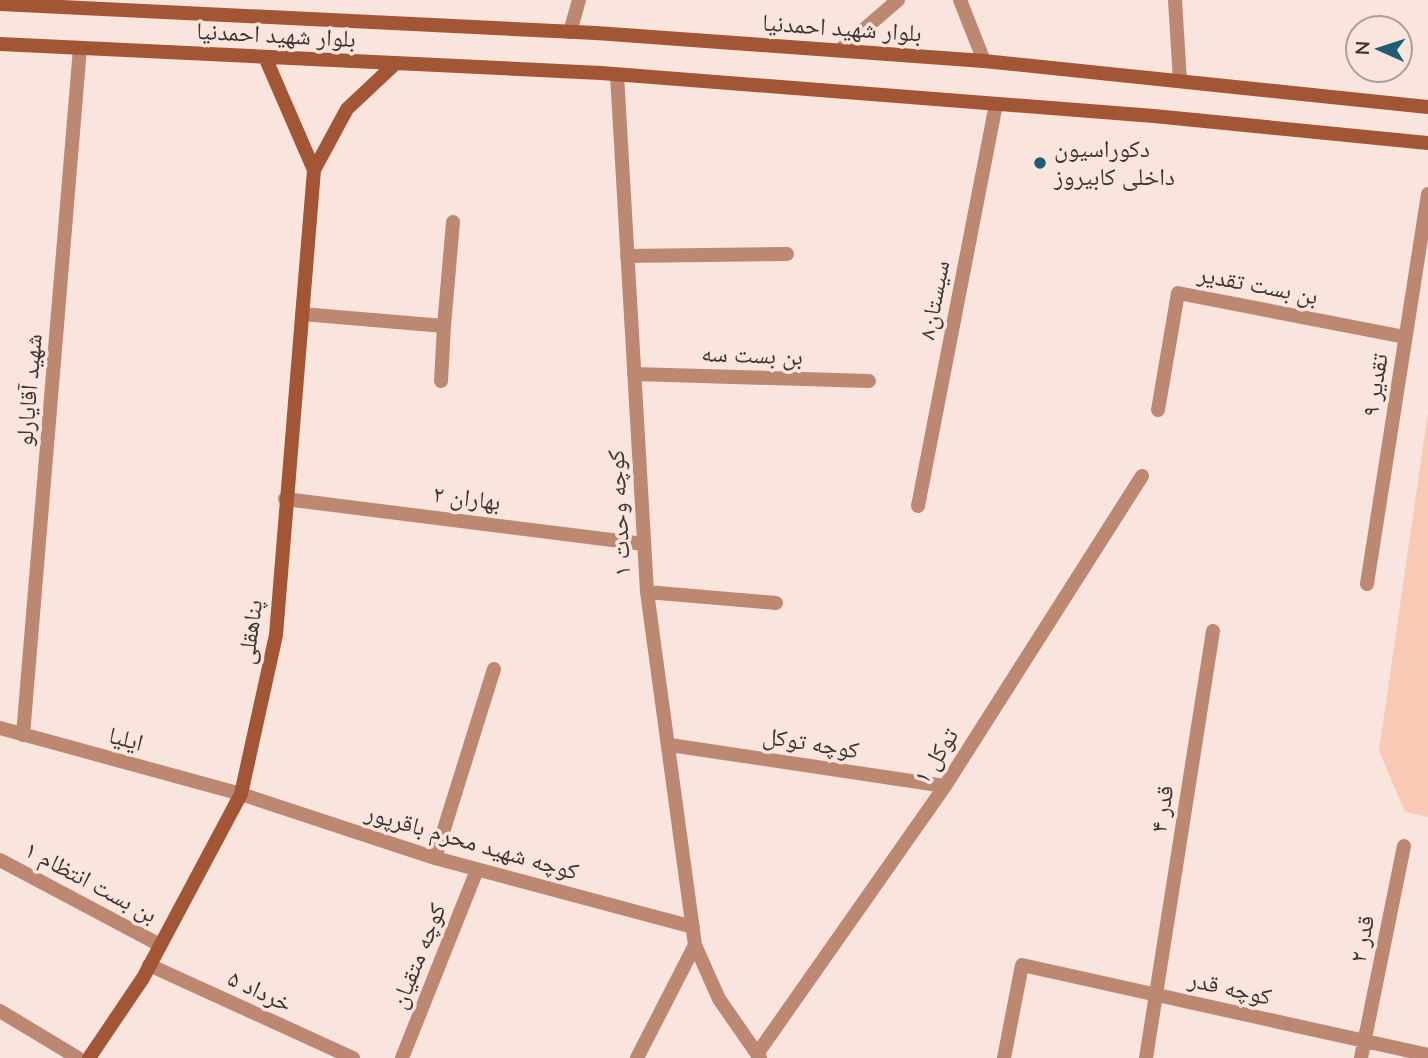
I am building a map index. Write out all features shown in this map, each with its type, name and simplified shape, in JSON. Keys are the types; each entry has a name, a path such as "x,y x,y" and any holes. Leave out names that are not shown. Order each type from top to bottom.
{"main road":[{"name":"بلوار شهید احمدنیا","path":"0,5 198,7 840,50 984,61 1428,107"},
{"name":"بلوار شهید احمدنیا","path":"0,44 617,75 1154,116 1428,143"},
{"name":"پناهقلی","path":"265,57 314,170"},
{"name":"پناهقلی","path":"89,1058 149,965 241,794 276,635 285,499 314,170 348,109 396,63"}],"street":[{"path":"570,32 579,0"},
{"path":"840,50 898,0"},
{"path":"960,0 984,61"},
{"path":"1175,0 1180,81"},
{"name":"شهید آقایارلو","path":"23,735 80,48"},
{"name":"کوچه وحدت ۱","path":"617,75 647,592 670,745 695,945 719,999 758,1056"},
{"name":"سیستان۸","path":"918,506 996,104"},
{"name":"۹ تقدیر","path":"1367,584 1428,194"},
{"path":"441,381 453,222"},
{"path":"627,256 787,254"},
{"name":"بن بست تقدیر","path":"1158,410 1178,293 1405,337"},
{"path":"302,314 444,326"},
{"name":"بن بست سه","path":"634,374 869,381"},
{"name":"توکل ۱","path":"758,1056 945,786 1142,476"},
{"name":"بهاران ۲","path":"285,499 644,544"},
{"path":"647,592 776,603"},
{"name":"قدر ۴","path":"1146,1058 1213,631"},
{"path":"435,858 494,669"},
{"name":"ایلیا","path":"0,728 241,794"},
{"name":"کوچه توکل","path":"670,745 945,786"},
{"name":"کوچه شهید محرم باقرپور","path":"241,794 435,858 693,927"},
{"name":"قدر ۲","path":"1361,1058 1404,846"},
{"name":"بن بست انتظام ۱","path":"0,860 160,945"},
{"name":"کوچه متقیان","path":"402,1058 477,870"},
{"path":"637,1058 695,945"},
{"name":"خرداد ۵","path":"149,965 353,1058"},
{"name":"کوچه قدر","path":"1004,1058 1022,965 1428,1055"},
{"path":"0,1012 78,1058"}],"shaded area":[{"path":"1428,412 1428,817 1405,812 1379,751"}],"place":[{"name":"دکوراسیون داخلی کابیروز","path":"1040,163"}]}
